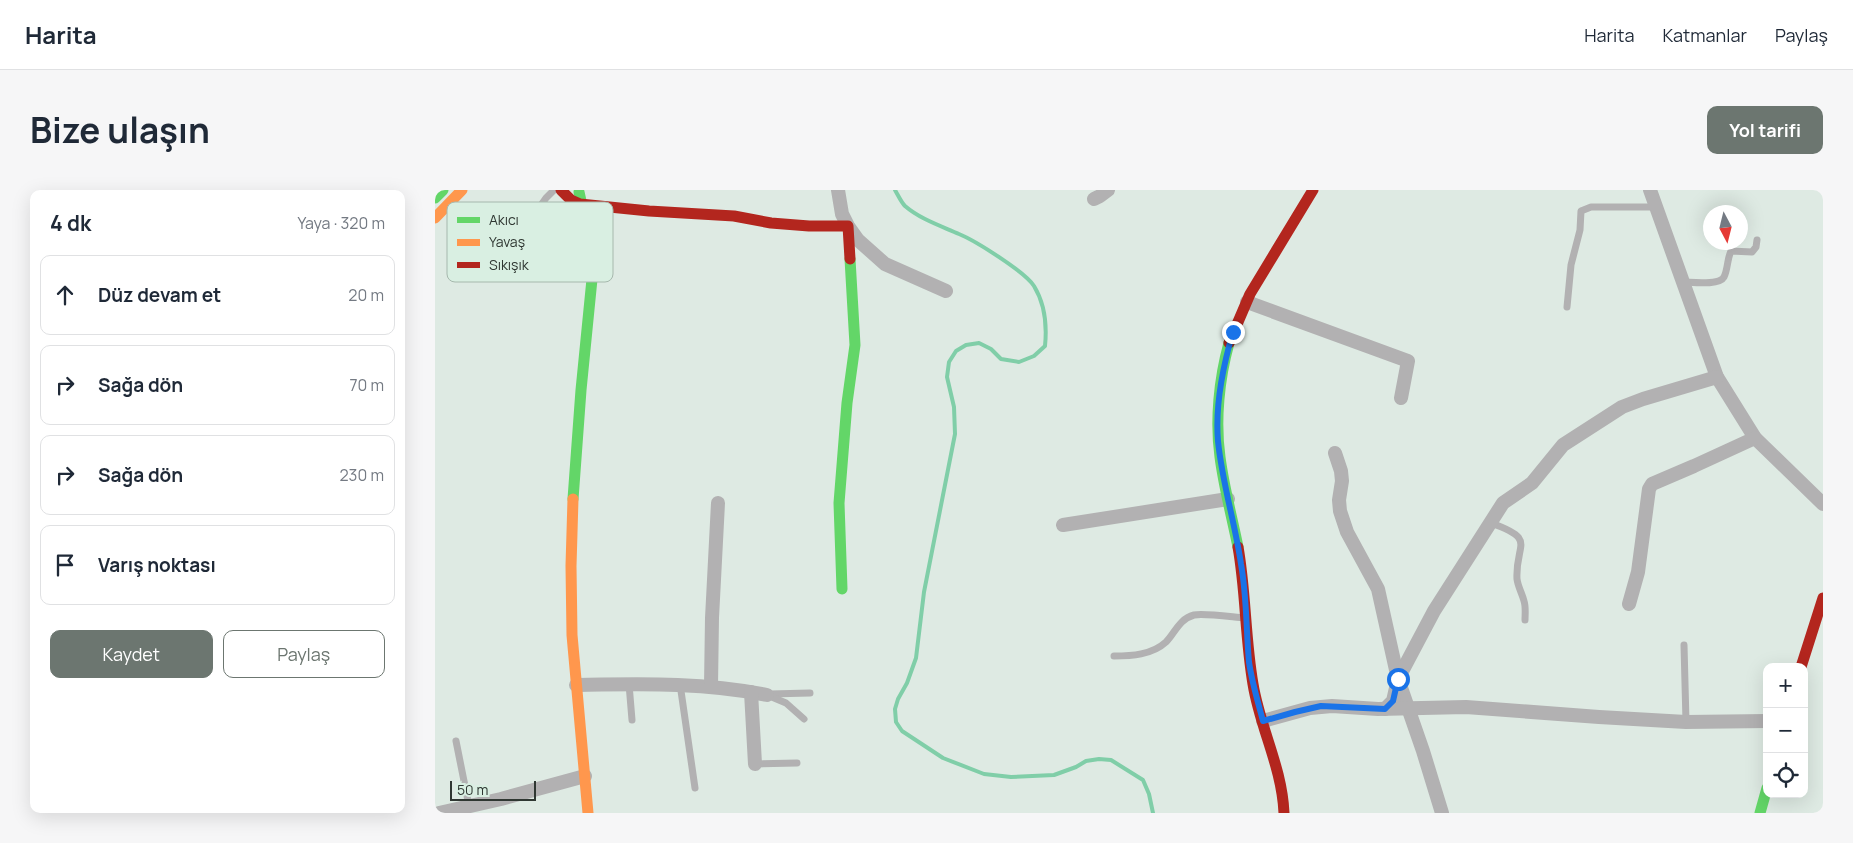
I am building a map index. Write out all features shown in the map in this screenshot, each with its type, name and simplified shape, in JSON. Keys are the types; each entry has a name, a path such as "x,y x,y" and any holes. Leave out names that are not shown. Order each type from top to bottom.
{"street":[{"path":"435,198 443,190"},
{"path":"450,202 462,190"},
{"path":"561,190 576,202"},
{"path":"838,190 842,214 858,240 885,264 946,291"},
{"path":"1094,199 1107,190"},
{"path":"1284,813 1280,782 1255,692 1249,662 1247,618 1241,563 1218,439 1219,407 1223,374 1233,332 1247,302 1313,190"},
{"path":"1650,190 1717,377 1755,438 1823,504"},
{"path":"435,218 447,206"},
{"path":"613,207 734,216 781,224 848,226"},
{"path":"842,589 839,503 847,403 855,345 848,226"},
{"path":"588,813 571,612 574,495 592,282"},
{"path":"1247,302 1408,361 1401,398"},
{"path":"1385,709 1393,701 1398,679 1435,611 1503,503 1532,484 1556,453 1573,438 1622,408 1717,377"},
{"path":"1629,604 1638,572 1649,489 1652,484 1755,438"},
{"path":"1335,454 1343,481 1339,500 1340,511 1347,532 1377,589 1398,679 1442,813"},
{"path":"1063,526 1228,499"},
{"path":"711,686 712,618 718,503"},
{"path":"1802,663 1823,598"},
{"path":"576,685 680,684 711,686 767,695"},
{"path":"751,692 755,764"},
{"path":"1263,721 1321,706 1385,709 1465,707 1686,722 1763,721"},
{"path":"439,813 585,776"},
{"path":"1760,813 1764,798"}],"lane":[{"path":"543,202 554,190"},
{"path":"1567,307 1571,265 1578,236 1581,211 1591,208 1656,207"},
{"path":"1682,282 1710,283 1721,281 1724,277 1731,251 1752,252 1756,247 1757,240"},
{"path":"1491,523 1511,530 1521,541 1517,576 1525,602 1525,620"},
{"path":"1114,656 1135,655 1157,648 1166,642 1180,623 1195,615 1247,618"},
{"path":"1683,645 1686,722"},
{"path":"629,684 632,720"},
{"path":"680,684 695,788"},
{"path":"767,695 811,692"},
{"path":"767,695 786,703 804,719"},
{"path":"456,741 469,806"},
{"path":"755,764 797,762"}],"waterway":[{"path":"895,190 911,211 977,243 1011,265 1029,280 1041,300 1046,331 1045,346 1034,356 1019,362 1001,359 991,349 979,343 966,345 956,351 949,362 947,377 954,407 955,434 924,592 916,658 907,683 898,699 895,709 896,722 902,731 943,758 984,774 1011,777 1054,775 1086,761 1111,760 1143,780 1149,794 1153,813"}],"traffic: fast":[{"path":"435,198 443,190"},
{"path":"579,192 581,202"},
{"path":"842,589 839,503 847,403 855,345 850,259"},
{"path":"573,499 592,282"},
{"path":"1229,343 1220,385 1218,429 1222,469 1238,547"},
{"path":"1760,813 1764,798"}],"traffic: slow":[{"path":"450,202 462,190"},
{"path":"435,218 447,206"},
{"path":"573,499 571,566 572,635 588,813"}],"traffic: jam":[{"path":"561,190 576,202"},
{"path":"1229,343 1250,294 1313,190"},
{"path":"613,207 734,216 771,223 809,226 848,226 850,259"},
{"path":"1238,547 1253,684 1279,780 1284,813"},
{"path":"1802,663 1823,598"}],"route":[{"path":"1233,332 1223,374 1218,439 1222,471 1241,563 1247,610 1249,662 1263,721 1321,706 1385,709 1393,701 1398,679"}]}
